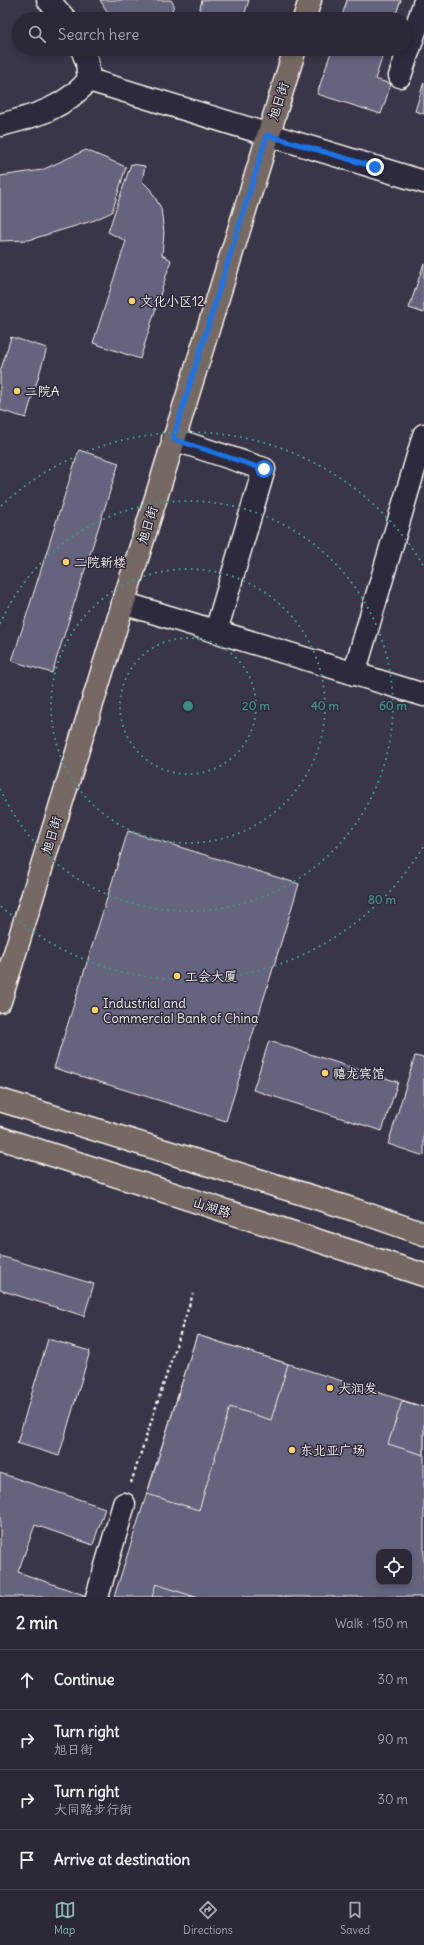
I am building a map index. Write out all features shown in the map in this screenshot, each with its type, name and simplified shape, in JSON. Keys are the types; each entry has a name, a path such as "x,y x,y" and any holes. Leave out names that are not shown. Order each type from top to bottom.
{"main road":[{"path":"306,12 310,0"},
{"name":"旭日街","path":"0,1001 292,56"},
{"path":"0,1100 348,1208 424,1234"},
{"name":"山湖路","path":"0,1138 424,1275"}],"street":[{"path":"48,0 59,12"},
{"path":"412,40 424,4"},
{"path":"0,125 34,116 62,104 77,94 89,80 87,62 85,56"},
{"path":"400,76 407,56"},
{"path":"89,80 424,182"},
{"path":"354,674 419,472 424,435"},
{"path":"173,439 264,469 216,631"},
{"path":"123,603 424,695"},
{"path":"97,1597 124,1504"}],"path":[{"path":"124,1504 193,1294"}],"building":[{"path":"100,0 171,0 174,5 172,12 108,12"},
{"path":"202,0 249,0 245,12 199,12"},
{"path":"347,0 401,0 397,12 343,12"},
{"path":"330,56 383,56 375,79 391,84 381,114 317,94"},
{"path":"424,82 424,114 415,111"},
{"path":"86,150 126,167 112,212 95,220 29,240 0,241 0,176 42,170"},
{"name":"文化小区12","path":"131,164 145,166 142,181 150,189 161,208 164,233 162,255 171,260 140,359 93,343 126,241 108,232"},
{"path":"424,263 424,313 409,308"},
{"name":"二院A","path":"11,337 47,348 26,418 0,410 0,372"},
{"name":"二院新楼","path":"79,450 119,463 52,673 12,661"},
{"name":"工会大厦","path":"128,831 299,884 226,1121 54,1068"},
{"path":"269,1041 398,1082 382,1131 253,1090"},
{"path":"415,1056 424,1058 424,1156 388,1144"},
{"path":"0,1256 94,1284 84,1316 0,1290"},
{"name":"东北亚广场","path":"197,1335 424,1407 424,1597 114,1597"},
{"path":"197,1335 288,1364 271,1420 230,1407 199,1510 147,1494"},
{"path":"48,1339 90,1351 59,1456 17,1443"},
{"path":"402,1401 424,1407 424,1455 388,1444"},
{"path":"0,1473 105,1508 93,1545 35,1525 18,1572 90,1597 0,1597"},
{"path":"156,1584 195,1597 152,1597"}],"place":[{"name":"文化小区12","path":"132,301"},
{"name":"二院A","path":"17,391"},
{"name":"二院新楼","path":"66,562"},
{"name":"工会大厦","path":"177,976"},
{"name":"Industrial and Commercial Bank of China","path":"95,1010"},
{"name":"禧龙宾馆","path":"325,1073"},
{"name":"大润发","path":"330,1388"},
{"name":"东北亚广场","path":"292,1450"}],"route":[{"path":"264,469 173,439 267,135 375,167"}]}
